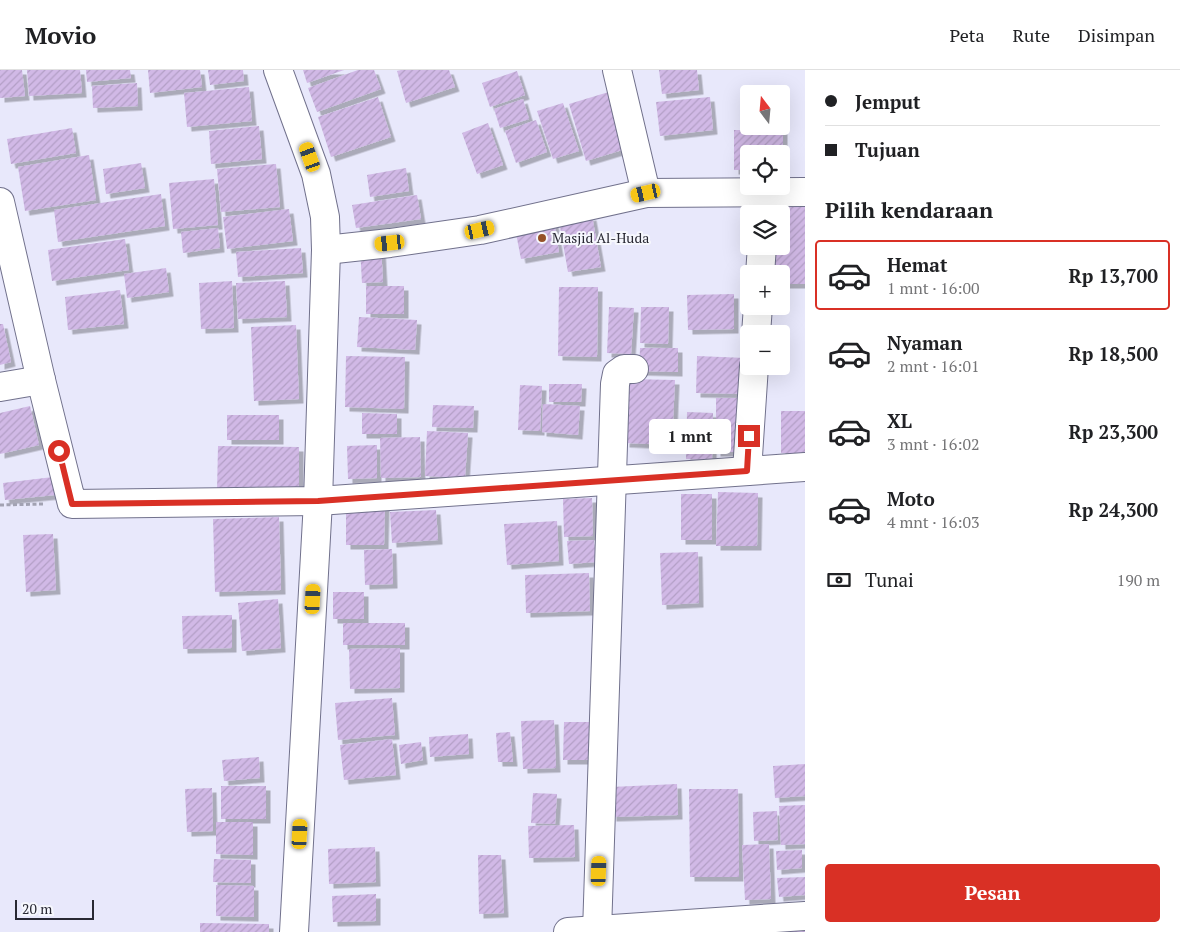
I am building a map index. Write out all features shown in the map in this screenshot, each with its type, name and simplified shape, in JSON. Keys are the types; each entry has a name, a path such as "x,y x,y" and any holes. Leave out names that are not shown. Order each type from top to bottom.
{"street":[{"path":"278,70 316,174 325,217 326,250 318,501 294,932"},
{"path":"617,70 646,193"},
{"path":"326,250 480,230 646,193 764,203 805,192"},
{"path":"0,202 72,504 318,501 805,467"},
{"path":"597,931 611,480 616,379 617,374 624,369 634,368"},
{"path":"747,471 753,375"},
{"path":"0,387 41,380"},
{"path":"568,932 805,916"}],"path":[{"path":"0,505 72,504"}],"building":[{"path":"0,70 22,70 25,96 0,98"},
{"path":"27,70 80,70 82,93 29,96"},
{"path":"86,70 130,70 131,78 87,82"},
{"path":"148,70 200,70 202,87 150,93"},
{"path":"208,70 243,70 244,81 210,85"},
{"path":"303,70 344,70 307,83"},
{"path":"358,70 374,70 381,89 317,112 308,88"},
{"path":"449,70 455,87 406,103 397,71"},
{"path":"659,70 697,70 699,90 662,94"},
{"path":"517,71 525,95 490,107 482,83"},
{"path":"137,83 138,106 93,108 92,86"},
{"path":"249,87 252,121 187,127 184,93"},
{"path":"612,91 629,148 586,161 569,104"},
{"path":"378,97 391,137 331,157 318,117"},
{"path":"710,97 713,130 660,136 656,102"},
{"path":"523,99 529,119 500,128 494,109"},
{"path":"563,103 579,151 553,159 537,111"},
{"path":"536,120 547,152 516,163 505,131"},
{"path":"488,123 503,165 477,174 462,133"},
{"path":"259,126 262,159 211,164 209,131"},
{"path":"72,128 76,153 11,164 7,139"},
{"path":"734,130 740,130 740,135 783,135 783,145 740,145 740,170 734,170"},
{"path":"89,155 96,200 25,211 18,167"},
{"path":"141,163 145,188 106,194 103,169"},
{"path":"276,164 280,207 221,212 217,169"},
{"path":"406,168 409,191 370,197 367,175"},
{"path":"214,179 218,225 173,229 169,183"},
{"path":"161,194 165,226 58,242 54,210"},
{"path":"417,195 421,219 356,228 352,205"},
{"path":"805,204 805,284 790,284 790,265 766,265 766,255 790,255 790,205 767,205"},
{"path":"289,209 293,241 227,249 223,217"},
{"path":"553,216 559,252 521,259 514,223"},
{"path":"592,216 601,267 568,272 559,221"},
{"path":"218,228 220,248 183,253 181,232"},
{"path":"125,239 129,270 52,281 48,250"},
{"path":"381,246 383,282 362,283 360,248"},
{"path":"301,248 303,273 238,277 236,252"},
{"path":"166,268 169,292 127,298 124,274"},
{"path":"232,281 234,328 201,329 199,283"},
{"path":"285,281 287,317 238,319 236,283"},
{"path":"366,286 404,286 404,314 366,314"},
{"path":"559,287 598,287 597,357 558,356"},
{"path":"120,290 124,324 68,330 65,297"},
{"path":"734,294 734,329 688,330 687,295"},
{"path":"609,307 634,308 631,354 607,353"},
{"path":"641,307 669,307 668,344 640,343"},
{"path":"359,317 417,320 415,350 357,347"},
{"path":"0,324 3,324 11,362 0,365"},
{"path":"296,325 299,399 254,401 251,327"},
{"path":"640,348 678,348 678,372 639,371"},
{"path":"346,356 405,357 404,409 345,407"},
{"path":"697,356 740,358 740,375 745,375 744,394 696,393"},
{"path":"627,379 675,380 672,445 625,443"},
{"path":"549,384 582,384 581,402 549,402"},
{"path":"520,385 542,386 540,431 518,430"},
{"path":"716,398 744,398 743,452 716,452"},
{"path":"543,404 580,406 578,435 542,432"},
{"path":"433,405 474,406 473,428 432,427"},
{"path":"30,406 39,445 0,454 0,413"},
{"path":"781,411 805,411 805,453 781,453"},
{"path":"687,412 713,413 712,460 686,459"},
{"path":"362,413 397,414 397,434 362,434"},
{"path":"227,415 279,415 279,440 227,440"},
{"path":"427,431 468,433 465,478 425,476"},
{"path":"420,437 421,477 381,478 380,438"},
{"path":"377,445 377,478 348,479 347,446"},
{"path":"218,446 299,447 299,492 217,491"},
{"path":"53,477 55,495 5,500 3,483"},
{"path":"718,492 758,493 757,546 716,546"},
{"path":"681,494 712,494 712,540 681,540"},
{"path":"592,498 593,536 564,537 563,499"},
{"path":"385,505 384,545 346,545 346,506"},
{"path":"436,510 438,540 392,543 390,512"},
{"path":"279,517 281,590 215,592 213,519"},
{"path":"557,521 559,561 507,565 504,524"},
{"path":"53,534 56,590 26,592 23,535"},
{"path":"594,540 596,562 569,564 567,541"},
{"path":"392,549 393,584 365,585 364,550"},
{"path":"698,552 699,603 662,605 660,553"},
{"path":"589,573 590,611 526,613 525,575"},
{"path":"333,592 364,592 364,619 333,619"},
{"path":"278,599 281,648 242,651 238,603"},
{"path":"232,615 232,648 183,649 182,616"},
{"path":"343,623 405,623 405,645 343,645"},
{"path":"400,648 400,688 350,689 349,649"},
{"path":"392,698 395,735 338,740 335,703"},
{"path":"554,720 556,768 523,769 521,721"},
{"path":"564,722 593,722 593,760 563,760"},
{"path":"510,732 513,762 498,762 496,733"},
{"path":"468,734 469,754 430,757 429,737"},
{"path":"392,739 396,775 344,780 340,745"},
{"path":"421,742 423,760 401,764 399,745"},
{"path":"259,757 260,778 224,781 222,760"},
{"path":"805,764 805,796 775,798 773,766"},
{"path":"677,784 678,815 612,817 611,787"},
{"path":"221,786 266,786 266,819 221,819"},
{"path":"212,788 213,831 187,832 185,789"},
{"path":"689,789 738,789 739,877 690,877"},
{"path":"533,793 557,794 555,824 531,823"},
{"path":"805,805 805,844 781,845 779,806"},
{"path":"777,811 778,840 754,841 753,812"},
{"path":"216,822 253,822 253,855 216,854"},
{"path":"574,825 575,857 529,858 528,826"},
{"path":"769,844 771,899 745,900 742,845"},
{"path":"375,847 376,882 329,884 328,849"},
{"path":"802,850 802,868 777,870 776,851"},
{"path":"478,855 501,855 504,913 479,914"},
{"path":"214,859 251,860 251,883 213,882"},
{"path":"805,877 805,895 779,897 777,878"},
{"path":"216,885 254,886 254,917 216,916"},
{"path":"376,894 376,921 333,922 332,896"},
{"path":"200,923 269,924 269,932 200,932"},
{"path":"772,926 805,927 805,932 772,932"}],"place":[{"name":"Masjid Al-Huda","path":"542,238"}],"route":[{"path":"59,451 72,504 318,501 747,471 749,436"}]}
